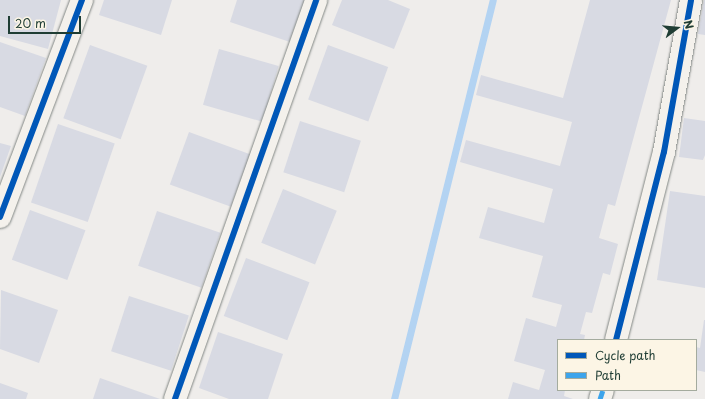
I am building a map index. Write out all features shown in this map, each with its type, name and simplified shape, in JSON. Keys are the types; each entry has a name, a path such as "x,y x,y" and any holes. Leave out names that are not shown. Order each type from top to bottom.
{"street":[{"path":"0,217 82,0"},
{"path":"175,399 316,0"},
{"path":"616,339 664,152 691,0"}],"building":[{"path":"0,0 61,0 48,49 0,36"},
{"path":"104,0 172,0 161,35 99,15"},
{"path":"237,0 307,0 293,43 230,22"},
{"path":"342,0 388,0 410,9 394,49 332,25"},
{"path":"590,0 671,0 615,206 608,204 599,238 618,244 610,275 603,273 592,313 586,312 580,334 585,335 584,339 557,339 557,391 565,391 564,396 573,399 508,399 513,382 539,390 545,370 514,361 526,318 556,327 562,305 532,297 543,256 479,238 488,207 544,223 553,189 460,162 466,140 560,166 572,122 476,95 481,75 563,98"},
{"path":"705,0 705,35 698,34"},
{"path":"0,42 46,58 25,116 0,107"},
{"path":"90,45 147,66 121,139 63,118"},
{"path":"328,45 388,67 368,121 308,100"},
{"path":"219,49 279,66 263,122 203,105"},
{"path":"684,118 705,121 705,155 703,160 679,157"},
{"path":"300,121 361,141 344,192 283,172"},
{"path":"58,124 115,144 88,222 31,202"},
{"path":"189,132 250,154 231,207 170,185"},
{"path":"0,143 11,146 0,177"},
{"path":"283,189 337,211 315,265 261,243"},
{"path":"670,191 705,196 705,288 657,280"},
{"path":"30,210 85,230 67,280 12,260"},
{"path":"157,211 220,233 201,288 138,266"},
{"path":"246,258 309,282 287,340 224,316"},
{"path":"1,290 58,310 39,363 0,349"},
{"path":"129,296 189,315 171,371 111,351"},
{"path":"705,320 705,372 697,370 697,347 700,348"},
{"path":"218,332 283,354 268,399 229,399 199,388"},
{"path":"100,378 160,399 93,399"},
{"path":"0,383 28,393 26,399 0,399"}],"waterway":[{"path":"394,399 493,0"}],"marked path":[{"path":"600,399 603,391"}],"cycle path":[{"path":"0,217 82,0"},
{"path":"175,399 316,0"},
{"path":"616,339 664,152 691,0"}]}
